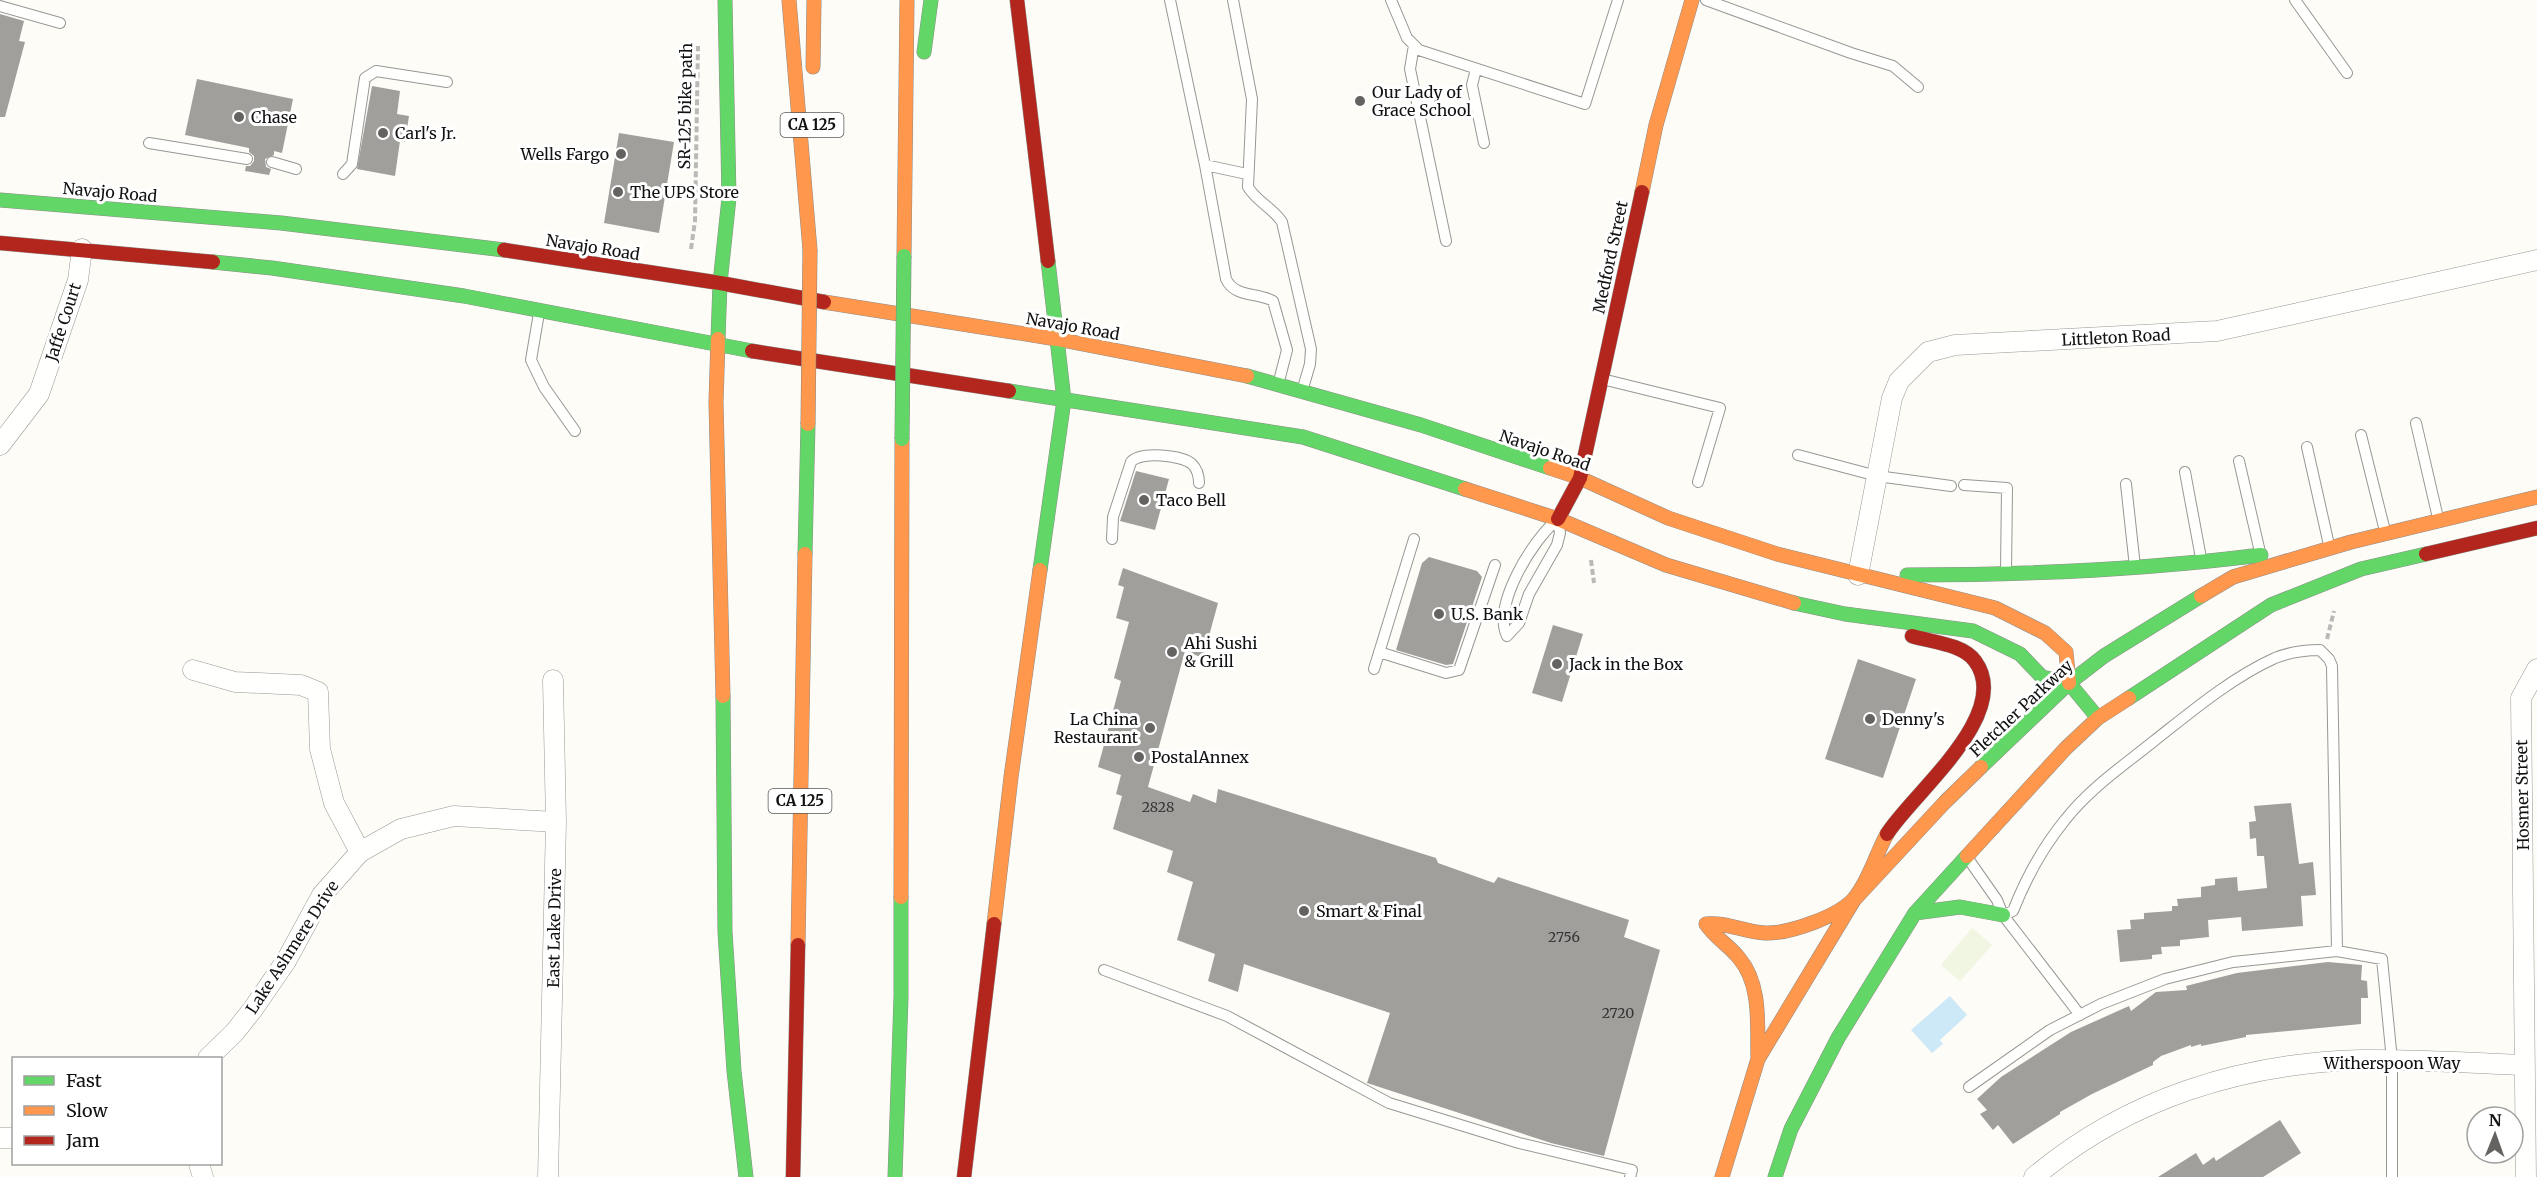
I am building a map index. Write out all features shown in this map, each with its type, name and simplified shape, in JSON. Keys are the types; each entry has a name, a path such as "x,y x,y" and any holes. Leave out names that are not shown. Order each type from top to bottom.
{"main road":[{"path":"725,0 729,198 720,283 716,402 724,739 725,932 734,1071 746,1177"},
{"path":"789,0 810,250"},
{"path":"813,83 814,0"},
{"path":"895,1177 901,985 902,439 907,0"},
{"path":"905,190 931,0"},
{"path":"964,1177 1011,777 1064,400 1017,0"},
{"name":"Medford Street","path":"1558,519 1580,477 1656,125 1692,0"},
{"name":"CA 125","path":"793,1177 812,107"},
{"name":"Navajo Road","path":"0,200 281,223 477,246 720,283 873,311 1057,339 1244,375 1421,425 1580,477 1668,518 1777,554 1995,608 2045,633 2066,652 2069,683"},
{"path":"50,221 81,206"},
{"path":"240,233 281,223"},
{"path":"0,243 85,241 483,299 717,346 1302,437 1558,519 1666,565 1782,600 1845,614 1973,631 2020,654 2042,677 2069,683 2098,718"},
{"name":"Fletcher Parkway","path":"1722,1177 1758,1059 1854,900 1946,802 2069,683 2104,656 2233,577 2351,542 2537,497"},
{"path":"1775,1177 1791,1129 1838,1038 1915,913 2066,748 2098,718 2271,605 2361,569 2537,528"},
{"path":"1858,575 2032,574 2201,562 2351,542"},
{"path":"1758,1059 1754,993 1750,975 1734,952 1712,936 1706,924 1729,923 1755,932 1770,934 1785,932 1854,900 1889,830 1955,753 1982,701 1984,687 1982,673 1974,661 1961,652 1845,614"},
{"path":"1915,913 1960,907 2003,915"}],"street":[{"name":"Jaffe Court","path":"0,445 39,394 78,280 85,241"},
{"name":"Littleton Road","path":"1858,575 1892,398 1899,381 1928,352 1954,345 2217,331 2537,260"},
{"name":"Hosmer Street","path":"2526,1177 2521,698 2537,669"},
{"path":"193,670 236,682 301,685 318,692 320,749 334,803 360,852"},
{"name":"East Lake Drive","path":"548,1177 556,822 552,680"},
{"name":"Lake Ashmere Drive","path":"210,1057 252,1009 286,961 322,895 360,852 401,829 454,816 556,822"},
{"name":"Witherspoon Way","path":"2034,1177 2076,1144 2106,1126 2170,1095 2203,1084 2300,1065 2392,1060 2525,1065"}],"lane":[{"path":"1170,0 1205,165 1226,279 1230,287 1237,291 1273,300 1287,350 1278,384"},
{"path":"1233,0 1252,99 1248,188 1253,196 1275,211 1282,222 1311,349 1310,364 1303,391"},
{"path":"1391,0 1399,24 1407,38 1419,50 1585,104 1618,0"},
{"path":"1706,0 1893,66 1918,87"},
{"path":"2295,0 2347,73"},
{"path":"0,6 60,23"},
{"path":"1414,45 1410,69 1446,241"},
{"path":"1476,69 1472,85 1484,143"},
{"path":"343,174 352,164 365,78 376,71 447,82"},
{"path":"149,143 247,159"},
{"path":"272,162 296,169"},
{"path":"1205,165 1247,174"},
{"path":"540,310 531,360 544,387 574,431"},
{"path":"1601,379 1720,408 1698,482"},
{"path":"2416,423 2438,521"},
{"path":"2361,435 2386,534"},
{"path":"2307,447 2329,546"},
{"path":"1112,539 1113,517 1131,462 1137,456 1148,455 1186,460 1196,470 1199,483"},
{"path":"1798,455 1877,476 1951,486"},
{"path":"2239,461 2260,555"},
{"path":"2185,472 2201,562"},
{"path":"1964,484 2007,488 2006,573"},
{"path":"2126,484 2135,567"},
{"path":"1558,519 1560,533 1557,545 1529,594 1519,623 1507,636 1503,628 1503,620 1519,573 1539,537 1558,519"},
{"path":"1374,669 1414,539"},
{"path":"1379,652 1446,673 1459,670 1495,565"},
{"path":"2003,915 2013,911 2023,886 2043,851 2066,818 2111,775 2235,681 2274,658 2292,652 2313,650 2323,652 2332,666 2337,951"},
{"path":"1967,857 1997,900 2003,915 2080,1015"},
{"path":"1969,1087 2050,1030 2101,1004 2164,979 2233,962 2337,951 2382,959 2392,1060 2392,1177"},
{"path":"1104,970 1227,1017 1389,1103 1519,1143 1632,1170 1630,1177"}],"path":[{"name":"SR-125 bike path","path":"691,249 695,221 698,35"},
{"path":"1591,560 1594,583"},
{"path":"2323,652 2334,611"}],"green space":[{"path":"1972,928 1992,945 1960,981 1941,965"}],"water":[{"path":"1950,996 1967,1015 1940,1040 1943,1044 1932,1053 1911,1030"}],"building":[{"path":"0,14 24,21 19,41 25,42 5,117 0,117"},
{"name":"Chase","path":"197,79 293,99 282,153 274,151 274,155 265,159 266,167 271,169 269,175 245,171 246,166 250,166 254,161 249,148 185,135"},
{"name":"Carl's Jr.","path":"372,86 400,91 397,114 409,116 405,142 400,141 395,176 357,169"},
{"path":"619,133 674,142 659,233 604,223"},
{"name":"Taco Bell","path":"1136,471 1169,479 1155,530 1120,521"},
{"name":"U.S. Bank","path":"1429,557 1477,571 1482,577 1453,664 1446,665 1396,650 1422,563"},
{"path":"1123,568 1218,603 1203,658 1185,651 1148,787 1190,802 1193,794 1216,803 1218,789 1436,858 1438,863 1494,883 1498,877 1629,920 1624,937 1660,950 1604,1156 1551,1143 1367,1083 1390,1013 1244,964 1238,992 1208,981 1215,954 1177,940 1193,882 1167,872 1173,851 1113,829 1122,796 1116,794 1121,775 1098,767 1121,681 1114,678 1129,622 1116,618 1124,587 1118,585"},
{"name":"Jack in the Box","path":"1553,625 1583,634 1562,702 1532,693"},
{"name":"Denny's","path":"1858,659 1916,679 1883,778 1825,759"},
{"path":"2291,803 2299,864 2313,862 2316,895 2301,896 2303,926 2242,931 2241,917 2208,920 2209,937 2180,940 2180,946 2161,947 2162,954 2152,955 2152,959 2120,962 2117,930 2131,929 2130,920 2144,919 2144,913 2172,911 2172,906 2178,906 2177,899 2201,897 2201,887 2215,885 2215,879 2237,877 2238,891 2267,888 2264,856 2257,856 2256,838 2250,839 2249,822 2256,821 2254,806"},
{"path":"2328,962 2362,965 2361,980 2367,981 2368,998 2361,998 2361,1024 2246,1035 2246,1037 2201,1046 2201,1044 2191,1047 2191,1045 2161,1056 2153,1062 2153,1065 2092,1094 2060,1112 2013,1144 1998,1125 1993,1130 1980,1114 1987,1110 1977,1099 2001,1077 2071,1032 2129,1006 2131,1011 2156,992 2187,990 2186,986 2237,973"},
{"path":"2280,1120 2301,1153 2263,1177 2158,1177 2196,1153 2203,1165 2214,1157 2216,1161"}],"traffic: fast":[{"path":"718,339 720,283 729,198 725,0"},
{"path":"924,52 931,0"},
{"path":"0,200 281,223 504,250"},
{"path":"902,439 904,256"},
{"path":"1040,570 1064,400 1048,261"},
{"path":"213,262 272,268 464,296 752,351"},
{"path":"1247,376 1421,425 1550,468"},
{"path":"1009,391 1303,437 1465,489"},
{"path":"805,554 808,424"},
{"path":"2129,698 2271,605 2361,569 2426,554"},
{"path":"1907,575 2084,571 2261,555"},
{"path":"1981,767 2069,683 2104,656 2201,596"},
{"path":"1794,603 1845,614 1973,631 2020,654 2042,677 2069,683 2098,718"},
{"path":"723,696 725,932 734,1071 746,1177"},
{"path":"1775,1177 1791,1129 1838,1038 1915,913 1967,856"},
{"path":"895,1177 901,997 901,897"},
{"path":"1915,913 1960,907 2003,915"}],"traffic: slow":[{"path":"789,0 810,250"},
{"path":"813,67 814,0"},
{"path":"904,256 907,0"},
{"path":"1642,192 1656,125 1692,0"},
{"path":"808,424 810,250"},
{"path":"824,302 1057,339 1247,376"},
{"path":"718,339 716,402 723,696"},
{"path":"901,897 902,439"},
{"path":"1550,468 1580,478 1668,518 1777,554 1995,608 2045,633 2066,652 2069,683"},
{"path":"1465,489 1558,519 1666,565 1794,603"},
{"path":"2201,596 2233,577 2351,542 2537,497"},
{"path":"798,945 805,554"},
{"path":"994,924 1011,777 1040,570"},
{"path":"1967,856 2066,748 2098,718 2129,698"},
{"path":"1722,1177 1758,1059 1854,900 1945,802 1981,767"},
{"path":"1758,1059 1757,1006 1752,981 1739,958 1706,924 1721,924 1757,932 1775,933 1827,917 1856,896 1887,834"}],"traffic: jam":[{"path":"1017,0 1048,261"},
{"path":"1558,519 1580,478 1642,192"},
{"path":"0,243 213,262"},
{"path":"504,250 720,283 824,302"},
{"path":"752,351 1009,391"},
{"path":"2426,554 2537,528"},
{"path":"1887,834 1955,752 1971,728 1981,705 1983,682 1975,661 1970,655 1946,644 1912,636"},
{"path":"964,1177 994,924"},
{"path":"793,1177 798,945"}],"place":[{"name":"Our Lady of Grace School","path":"1360,101"},
{"name":"Chase","path":"239,117"},
{"name":"Carl's Jr.","path":"383,133"},
{"name":"Wells Fargo","path":"621,154"},
{"name":"The UPS Store","path":"618,192"},
{"name":"Taco Bell","path":"1144,500"},
{"name":"U.S. Bank","path":"1439,614"},
{"name":"Ahi Sushi & Grill","path":"1172,652"},
{"name":"Jack in the Box","path":"1557,664"},
{"name":"Denny's","path":"1870,719"},
{"name":"La China Restaurant","path":"1150,728"},
{"name":"PostalAnnex","path":"1139,757"},
{"name":"Smart & Final","path":"1304,911"}]}
